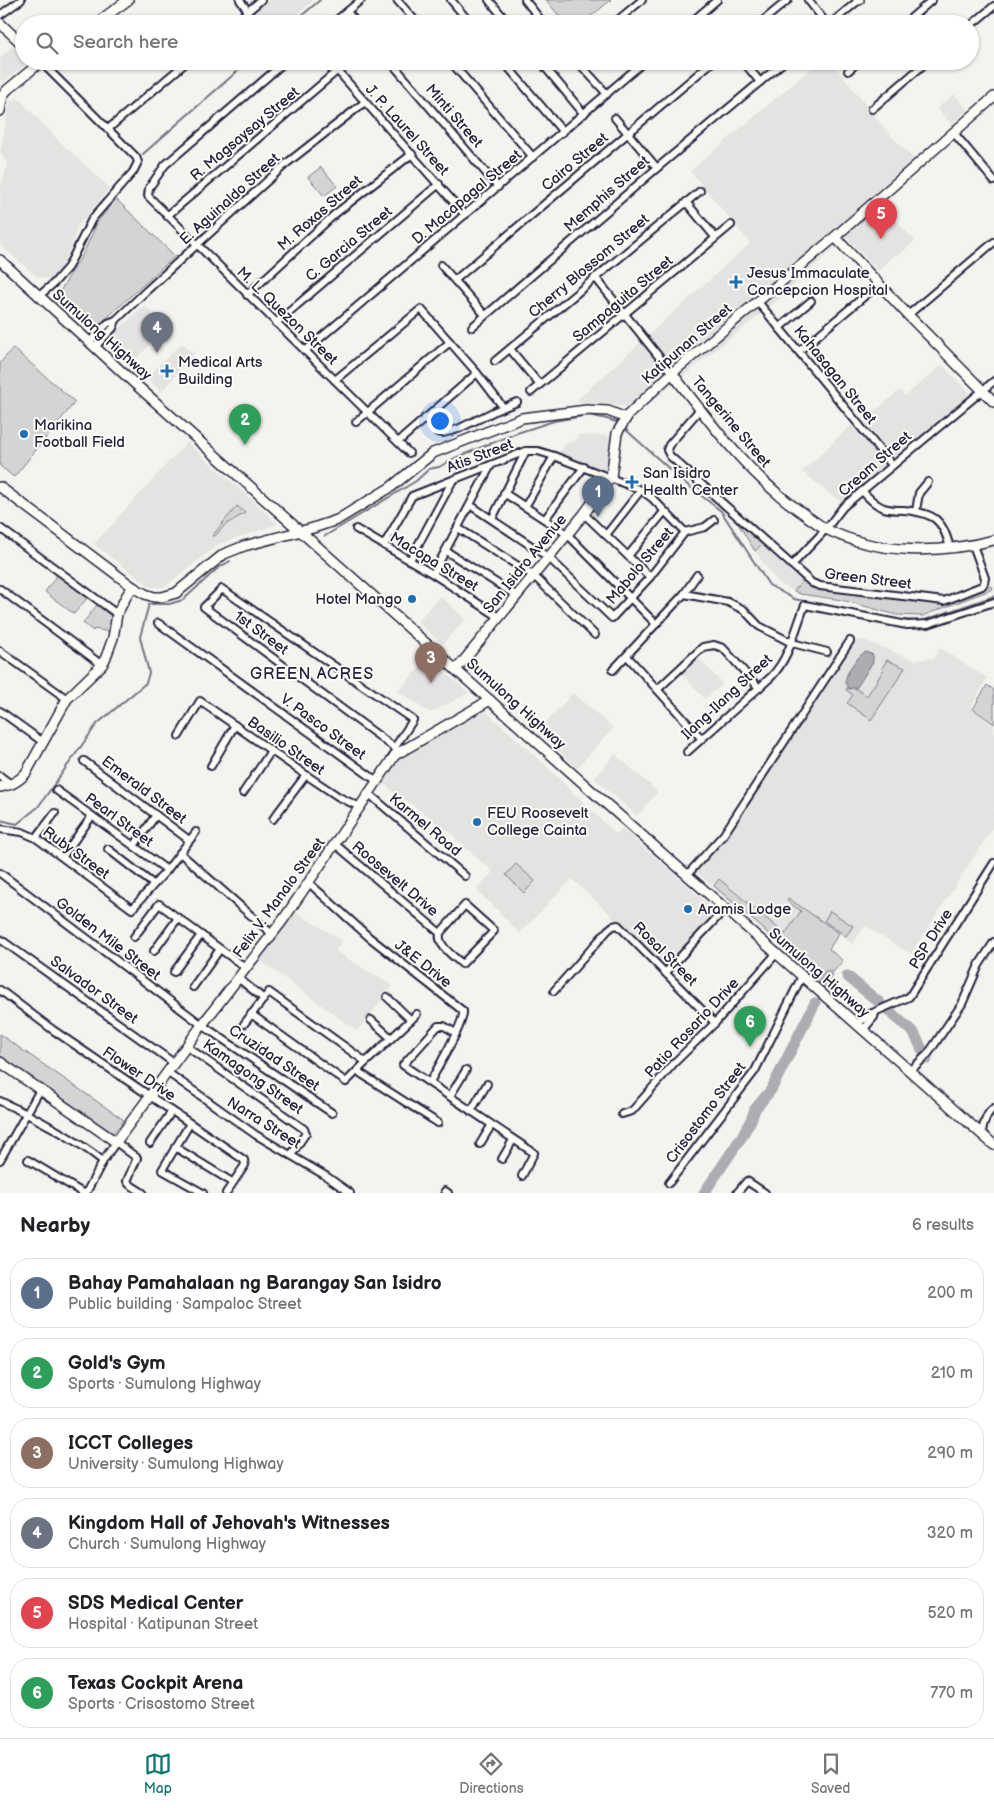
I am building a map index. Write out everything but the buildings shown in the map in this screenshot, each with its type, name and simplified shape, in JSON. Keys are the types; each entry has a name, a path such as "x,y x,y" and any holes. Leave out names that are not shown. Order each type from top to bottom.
{"street":[{"path":"0,15 21,0"},
{"path":"107,15 128,0"},
{"path":"240,0 248,11"},
{"path":"243,15 261,0"},
{"path":"343,15 361,0"},
{"path":"397,0 410,15"},
{"path":"451,0 464,15"},
{"path":"489,0 502,15"},
{"path":"525,0 537,15"},
{"path":"624,15 642,0"},
{"path":"700,15 717,0"},
{"path":"770,15 788,0"},
{"path":"808,0 821,15"},
{"path":"840,15 859,0"},
{"path":"914,15 932,0"},
{"path":"979,18 994,6"},
{"path":"347,12 350,15"},
{"path":"0,23 15,37"},
{"path":"0,111 3,95 31,70"},
{"path":"39,296 64,271 92,219 137,167 138,162 130,150 49,70"},
{"path":"108,129 177,70"},
{"name":"M. L. Quezon Street","path":"276,70 165,165 149,188 148,196 409,454"},
{"name":"J. P. Laurel Street","path":"338,70 465,215"},
{"name":"R. Magsaysay Street","path":"168,216 338,70"},
{"name":"Minti Street","path":"398,70 498,187"},
{"path":"458,70 533,157"},
{"path":"511,70 563,132"},
{"path":"547,70 584,114"},
{"path":"585,70 607,94"},
{"name":"D. Macapagal Street","path":"305,351 635,70"},
{"name":"Cairo Street","path":"454,280 704,70"},
{"path":"750,70 760,82"},
{"name":"Memphis Street","path":"472,327 656,168 774,70"},
{"path":"872,109 918,70"},
{"name":"Katipunan Street","path":"622,423 672,373 835,237 994,97"},
{"name":"E. Aguinaldo Street","path":"92,344 113,328 116,320 287,163 365,102"},
{"path":"615,118 656,168"},
{"path":"954,133 994,181"},
{"name":"M. Roxas Street","path":"247,295 335,214 412,154"},
{"name":"C. Garcia Street","path":"276,323 439,184"},
{"name":"Cherry Blossom Street","path":"495,361 700,191"},
{"path":"686,202 715,237"},
{"name":"Sampaguita Street","path":"531,392 731,225"},
{"path":"835,237 908,315 994,402"},
{"path":"908,315 994,242"},
{"name":"Sumulong Highway","path":"0,261 687,876 994,1145"},
{"path":"441,265 486,315"},
{"name":"Tangerine Street","path":"595,277 733,450 760,479 788,504 826,529 863,543 919,550 973,545 994,540"},
{"path":"799,351 879,284"},
{"path":"779,328 811,301"},
{"name":"Kahasagan Street","path":"758,302 892,465"},
{"path":"334,380 421,309 477,373 503,407"},
{"path":"356,422 450,342"},
{"path":"510,349 540,384"},
{"path":"398,442 477,373"},
{"name":"Cream Street","path":"792,564 826,529 843,507 994,381"},
{"path":"425,418 438,432 443,433 458,429 517,402"},
{"name":"Green Street","path":"700,409 669,445 667,450 670,456 812,583 820,586 944,601 982,586 984,583 985,578 973,545"},
{"path":"0,487 133,587 145,594 162,597 176,593 224,554 244,546 303,533 337,520 391,487 433,453 522,418 587,410 608,411 622,423 615,444 611,478"},
{"path":"492,519 526,451"},
{"name":"Atis Street","path":"384,545 412,496 526,451 538,451 554,456 611,478"},
{"path":"525,507 554,456"},
{"path":"433,574 491,465"},
{"path":"544,519 584,467"},
{"name":"Mabolo Street","path":"548,557 612,618 650,577 685,532 652,498 641,490 611,478"},
{"name":"San Isidro Avenue","path":"456,670 534,576 611,478"},
{"path":"410,560 453,480"},
{"path":"916,511 919,493 928,482"},
{"path":"606,535 641,490"},
{"path":"862,491 873,503 884,508 916,511 933,516 946,532 950,548"},
{"path":"504,493 567,534 656,624"},
{"path":"470,505 548,557"},
{"path":"628,556 664,512"},
{"path":"584,514 650,577"},
{"path":"685,532 705,527 714,520"},
{"path":"0,528 117,614"},
{"path":"458,528 534,576 595,636"},
{"name":"Macopa Street","path":"356,529 433,574 499,617"},
{"path":"446,551 517,596"},
{"path":"613,670 684,594 697,575"},
{"path":"0,787 12,785 26,774 67,699 102,665 113,638 117,614 133,587"},
{"path":"0,589 102,665"},
{"name":"1st Street","path":"222,589 413,720 397,749 204,607 222,589"},
{"path":"684,594 728,602 744,610 760,626 792,643 827,652"},
{"name":"Ilang-Ilang Street","path":"687,752 782,665 805,605 907,625 928,624 994,602"},
{"name":"V. Pasco Street","path":"158,623 377,780"},
{"path":"687,876 724,834 850,641"},
{"path":"658,689 703,647 714,645 723,648 759,688"},
{"path":"0,650 67,699"},
{"path":"627,656 701,738"},
{"name":"Felix V. Manalo Street","path":"116,1142 309,883 397,749 490,700"},
{"name":"Basilio Street","path":"179,736 200,701 339,797 360,807"},
{"path":"0,711 43,742"},
{"path":"211,766 235,726"},
{"path":"243,794 272,751"},
{"name":"Emerald Street","path":"84,761 189,840"},
{"path":"273,819 306,775"},
{"path":"0,776 12,785"},
{"name":"Pearl Street","path":"56,790 167,870"},
{"name":"Karmel Road","path":"368,793 465,876"},
{"path":"36,838 55,813"},
{"path":"134,846 156,815"},
{"path":"62,856 92,816"},
{"name":"Ruby Street","path":"0,829 22,832 36,838 132,909 153,884"},
{"path":"108,849 153,884 167,870 196,832"},
{"name":"Roosevelt Drive","path":"335,844 440,933"},
{"path":"180,853 272,934"},
{"name":"PSP Drive","path":"860,1027 875,1013 909,996 994,863"},
{"name":"Golden Mile Street","path":"0,872 202,1025"},
{"name":"J&E Drive","path":"309,883 369,937 463,1011 464,1015 456,1033 430,1082"},
{"path":"134,937 157,906 161,905 246,968"},
{"name":"Roosevelt Drive","path":"465,905 494,930 462,964 442,946 438,938 440,933 465,905"},
{"path":"666,972 725,909"},
{"path":"154,951 178,918"},
{"name":"Rosal Street","path":"554,991 608,930 618,925 715,1023"},
{"path":"174,972 201,935"},
{"name":"Salvador Street","path":"0,939 174,1063"},
{"path":"910,1071 926,1056 962,1004 969,986 992,950 994,942"},
{"path":"194,986 220,949"},
{"name":"Patio Rosario Drive","path":"622,1114 632,1111 675,1062 715,1023 776,954"},
{"name":"Crisostomo Street","path":"669,1183 755,1071 802,976"},
{"path":"238,978 264,999"},
{"name":"Flower Drive","path":"0,990 46,1026 244,1160 245,1165 232,1182"},
{"path":"244,1024 269,992 366,1062"},
{"path":"387,997 411,1020"},
{"path":"251,1014 346,1082 417,1014"},
{"path":"371,1020 391,1038"},
{"name":"Cruzidad Street","path":"202,1025 332,1113"},
{"path":"456,1033 444,1026 438,1026 403,1063 404,1066 534,1153 522,1176"},
{"name":"Kamagong Street","path":"186,1046 304,1128 306,1133 291,1155"},
{"path":"0,1062 137,1158 127,1181 143,1193"},
{"path":"450,1096 466,1070"},
{"path":"357,1071 438,1123"},
{"name":"Narra Street","path":"167,1072 272,1146 326,1176 350,1193"},
{"path":"471,1111 487,1084"},
{"path":"0,1160 40,1090"},
{"path":"0,1101 79,1143 103,1160"},
{"path":"981,1134 990,1110 994,1108"},
{"path":"150,1143 172,1111"},
{"path":"189,1124 162,1170 203,1193"},
{"path":"480,1144 491,1126"},
{"path":"502,1158 513,1140"},
{"path":"0,1142 8,1147"},
{"path":"28,1160 85,1193 103,1160 116,1142"},
{"path":"175,1147 232,1182 226,1193"},
{"path":"737,1193 749,1181 765,1193"}],"shaded area":[{"path":"268,0 314,0 296,15 250,15"},
{"path":"546,0 611,0 592,15 558,15"},
{"path":"12,46 15,49 15,70 19,70 3,82 0,79 0,58"},
{"path":"809,70 838,70 886,130 914,159 994,92 994,103 875,211 882,205 915,241 898,256 896,254 878,271 846,237 772,305 626,422 623,420 626,407 605,403 575,402 750,243 690,171"},
{"path":"954,94 968,110 951,124 937,108"},
{"path":"17,97 61,143 110,188 78,226 68,256 57,275 51,279 35,275 0,245 0,187 7,163 0,152 10,100 15,101"},
{"path":"321,167 337,186 324,196 308,177"},
{"path":"116,199 175,256 100,324 93,328 57,296 83,254 98,221"},
{"path":"144,305 167,328 131,364 107,341"},
{"name":"Medical Arts Building","path":"182,343 194,354 161,392 146,378"},
{"name":"Marikina Football Field","path":"13,348 75,402 14,477 0,466 0,363"},
{"path":"942,365 972,395 894,457 863,420 900,390 905,396"},
{"path":"851,425 887,464 842,503 802,472"},
{"path":"579,435 606,435 611,437 611,447 608,447 609,465 606,473 557,455 566,444 575,440"},
{"path":"187,442 278,524 219,544 164,587 150,587 94,544"},
{"path":"237,506 245,513 225,525 215,536 212,536"},
{"path":"732,514 764,542 755,551"},
{"path":"764,542 803,580 794,591 783,586 773,577 755,551"},
{"path":"57,575 87,598 74,614 45,592"},
{"path":"803,580 812,588 943,603 992,586 993,589 922,616 897,615 842,600 800,594 794,591"},
{"path":"440,596 465,619 443,644 417,622"},
{"path":"97,605 112,617 110,632 94,629 93,631 83,623"},
{"path":"864,640 914,660 934,658 940,648 987,678 971,708 994,727 994,826 911,954 865,926 852,944 839,933 829,949 843,961 823,984 695,871 717,846 846,652 853,642"},
{"path":"866,652 873,655 873,662 857,687 849,689 845,683 847,675 855,661"},
{"path":"696,655 723,684 705,699 679,671"},
{"path":"428,658 469,693 430,713 398,691"},
{"path":"887,660 905,668 871,720 847,703 853,695 846,690 847,688 855,688 867,696 883,671 882,668"},
{"path":"987,685 994,690 994,724 973,709"},
{"path":"573,693 613,728 577,768 538,731"},
{"path":"484,710 545,765 616,834 622,828 717,912 666,967 572,879 520,933 476,889 493,872 455,836 381,782 394,762 402,755"},
{"path":"615,754 658,792 637,816 594,778"},
{"path":"516,864 535,881 524,893 506,875"},
{"path":"719,879 785,934 801,911 787,901 788,898 839,933 829,949 843,961 824,982 714,886"},
{"path":"293,911 342,940 335,951 393,986 357,1031 258,959"},
{"path":"830,911 853,926 846,936 824,921"},
{"path":"0,1034 124,1120 112,1135 0,1056"}],"waterway":[{"path":"302,15 320,0"},
{"path":"143,154 239,70"},
{"path":"325,536 416,481 429,469 439,467 455,458 517,433 554,421 589,415 619,423"},
{"path":"624,428 685,483 721,511 769,585 794,599 899,620 922,621 994,596"},
{"path":"0,820 17,824 38,807 97,724 146,683 149,673 140,637 149,604 169,604 183,600 217,569 230,561"},
{"path":"822,983 828,975"},
{"path":"847,976 880,1003"},
{"path":"704,1193 741,1138 755,1109 771,1090 815,1003"},
{"path":"889,1011 914,1033 927,1059"}],"place":[{"name":"SDS Medical Center","path":"881,239"},
{"name":"Jesus Immaculate Concepcion Hospital","path":"736,282"},
{"name":"Kingdom Hall of Jehovah's Witnesses","path":"157,353"},
{"name":"Medical Arts Building","path":"167,371"},
{"name":"Marikina Football Field","path":"24,434"},
{"name":"Gold's Gym","path":"245,445"},
{"name":"San Isidro Health Center","path":"632,482"},
{"name":"Bahay Pamahalaan ng Barangay San Isidro","path":"598,517"},
{"name":"Hotel Mango","path":"412,599"},
{"name":"ICCT Colleges","path":"431,683"},
{"name":"FEU Roosevelt College Cainta","path":"477,822"},
{"name":"Aramis Lodge","path":"688,909"},
{"name":"Texas Cockpit Arena","path":"750,1047"}],"district":[{"name":"GREEN ACRES","path":"312,674"}]}
